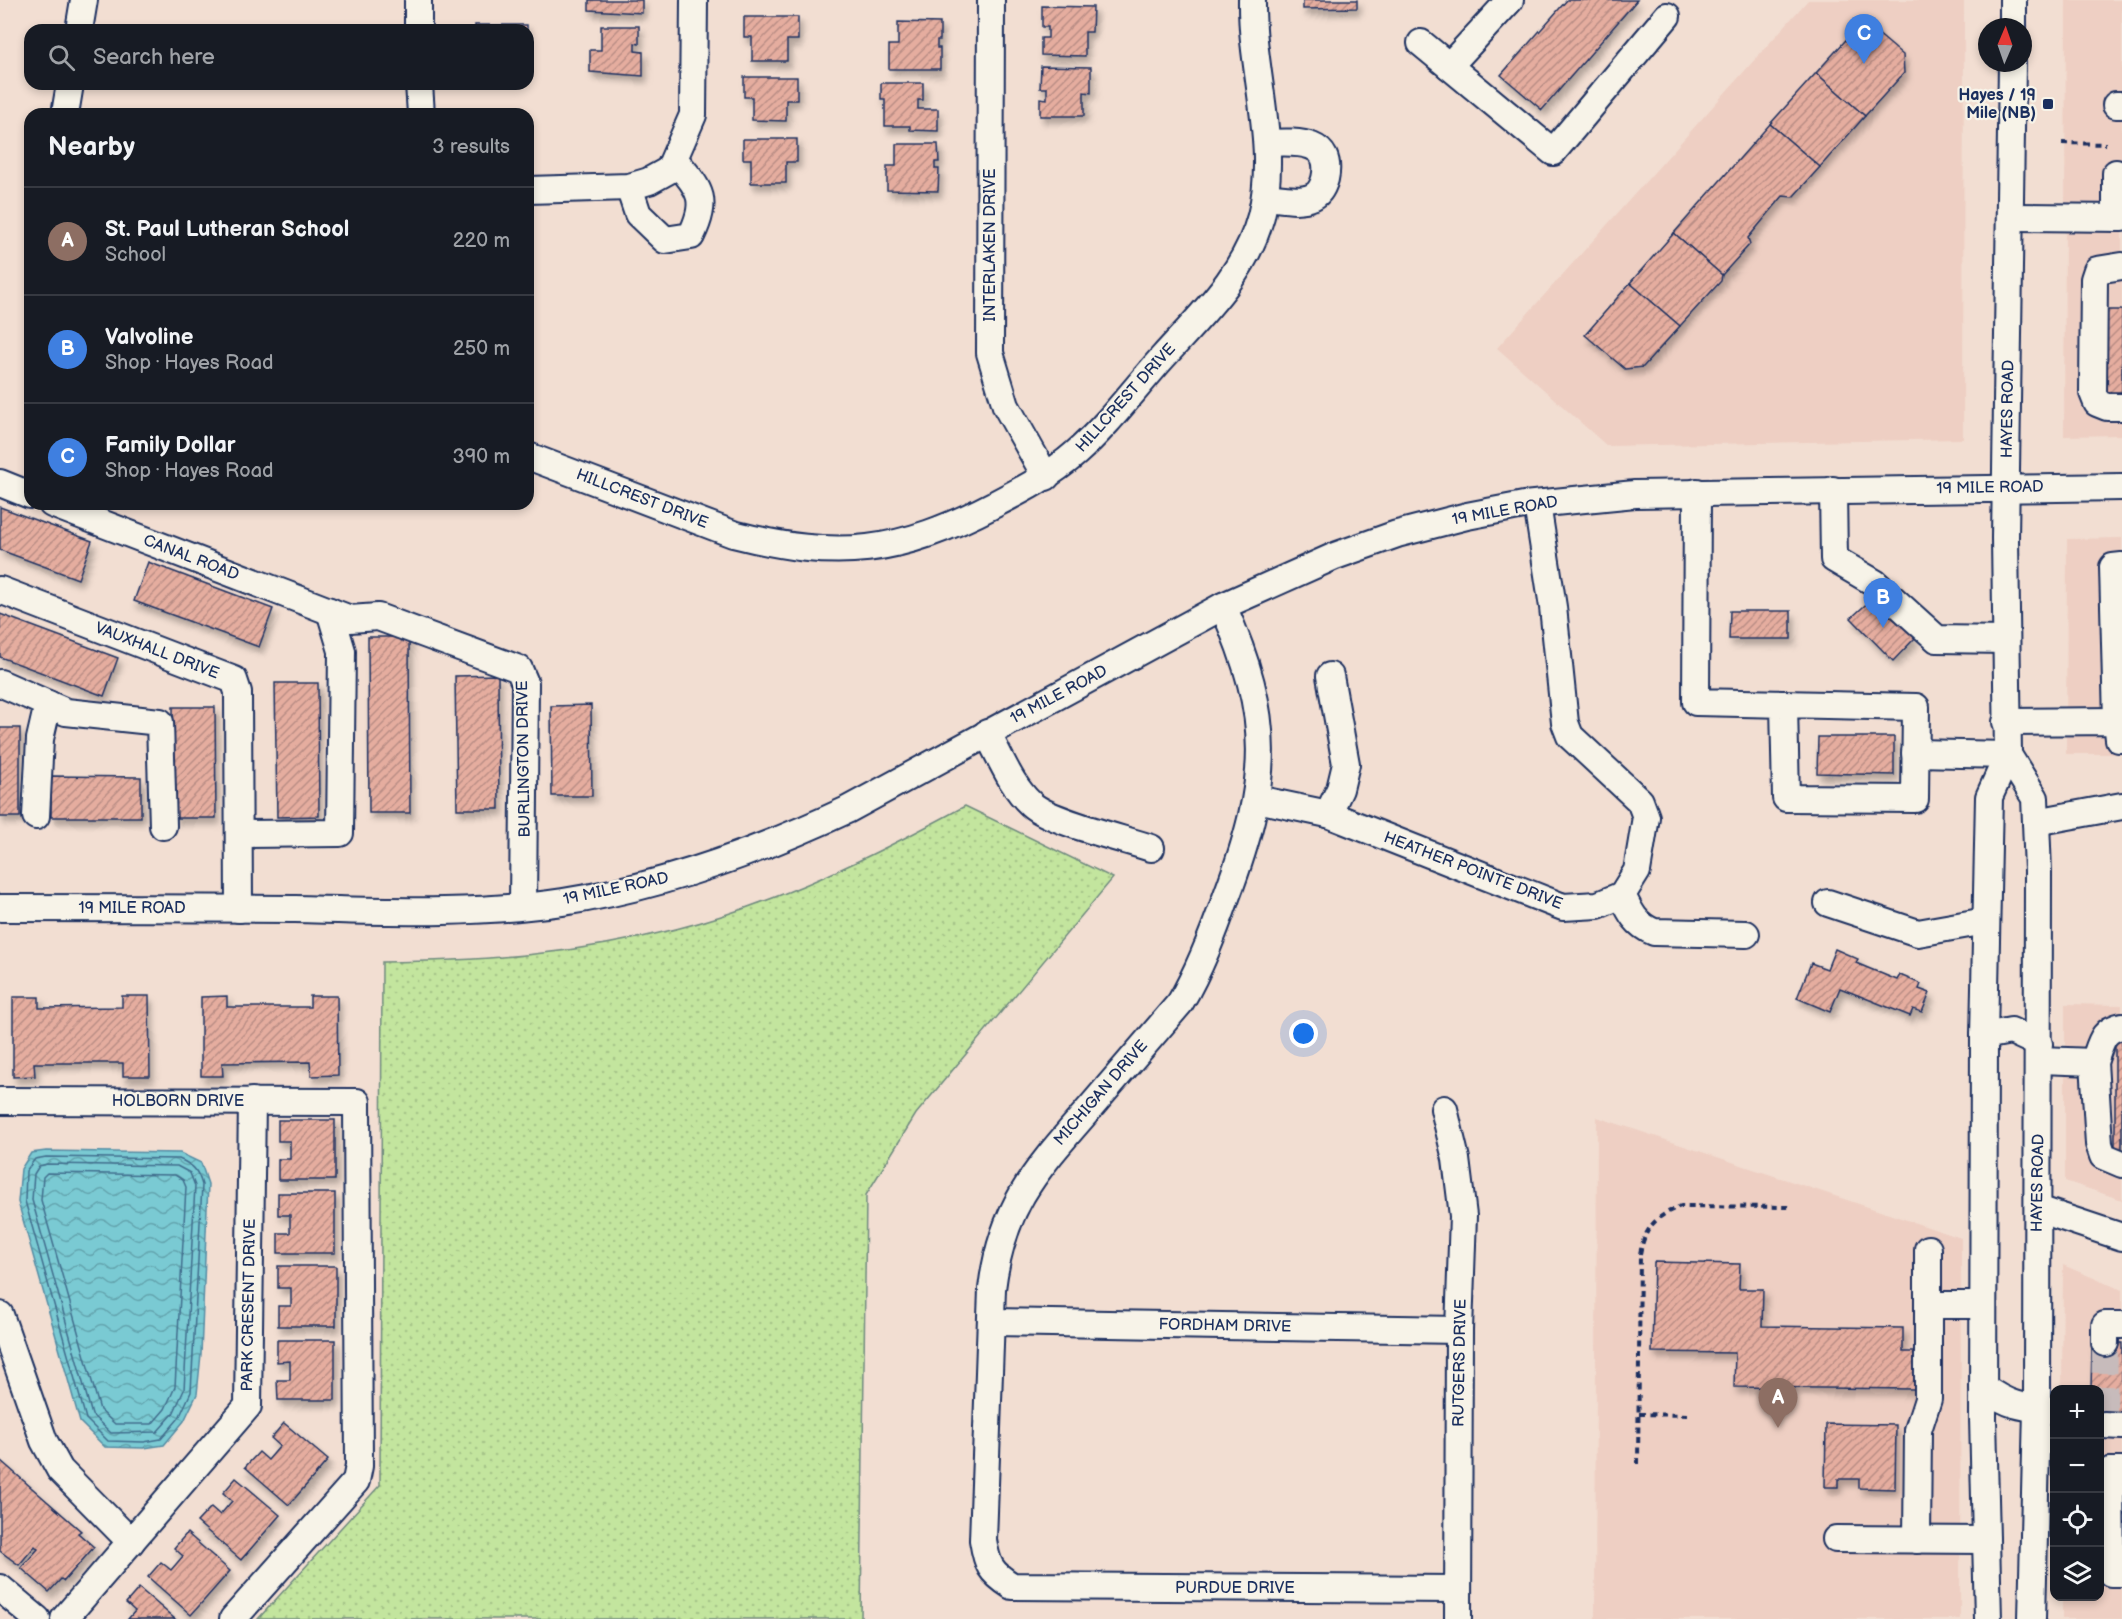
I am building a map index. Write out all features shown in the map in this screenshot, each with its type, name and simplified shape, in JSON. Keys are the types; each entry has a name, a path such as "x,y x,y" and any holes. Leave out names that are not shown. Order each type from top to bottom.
{"street":[{"path":"81,24 84,0"},
{"path":"418,0 418,24"},
{"path":"534,190 629,187 649,181 669,170 693,115 694,0"},
{"name":"INTERLAKEN DRIVE","path":"992,0 990,353 1005,406 1046,477"},
{"name":"HILLCREST DRIVE","path":"534,458 733,534 765,542 822,550 878,548 901,543 974,515 1046,477 1077,453 1100,430 1229,284 1253,242 1265,197 1267,143 1254,56 1252,0"},
{"path":"1449,66 1510,0"},
{"path":"2013,0 2013,18"},
{"path":"1421,43 1553,152 1667,15"},
{"name":"HAYES ROAD","path":"1988,1619 1983,1387 1984,1036 1989,797 2008,755 2006,488 2012,217 2012,72"},
{"path":"66,108 69,90"},
{"path":"420,90 421,108"},
{"path":"1265,197 1294,199 1312,197 1322,188 1326,168 1322,153 1316,147 1294,142 1267,143"},
{"path":"629,187 638,214 665,240 691,236 701,216 700,190 675,160"},
{"path":"2012,217 2119,218 2116,172"},
{"path":"2122,266 2097,270 2094,279 2093,393 2097,403 2107,407 2122,407"},
{"path":"0,483 24,493"},
{"name":"19 MILE ROAD","path":"0,908 451,912 523,906 610,893 737,856 800,832 847,810 1223,606 1335,556 1397,534 1467,516 1537,504 1624,495 1697,492 2122,487"},
{"path":"1833,490 1834,559 1875,583 1937,639 2006,640"},
{"path":"1697,492 1696,702 1784,704 1916,707 1915,799 1786,798 1784,704"},
{"path":"1537,504 1552,607 1565,723 1570,736 1640,801 1646,818 1637,871 1622,895 1634,919 1642,928 1654,932 1746,934"},
{"name":"CANAL ROAD","path":"68,510 330,611"},
{"path":"2006,722 2120,730 2114,567 2122,566"},
{"name":"VAUXHALL DRIVE","path":"0,590 234,680 238,693 239,909"},
{"name":"MICHIGAN DRIVE","path":"1012,1586 993,1574 985,1557 983,1540 996,1257 1006,1226 1024,1189 1048,1154 1180,1003 1195,978 1247,842 1260,775 1257,708 1242,650 1223,606"},
{"path":"239,834 340,833 342,651 330,611"},
{"name":"BURLINGTON DRIVE","path":"330,611 350,619 378,616 514,666 524,676 523,906"},
{"path":"1328,814 1340,789 1346,764 1330,676"},
{"path":"0,683 66,712 160,722 163,826"},
{"path":"36,816 40,739 48,704"},
{"path":"987,733 1016,785 1032,805 1067,821 1151,848"},
{"path":"1915,753 2008,755"},
{"name":"HAYES ROAD","path":"2008,755 2035,798 2036,822 2039,1052 2038,1209 2046,1410 2044,1570 2032,1619"},
{"name":"HEATHER POINTE DRIVE","path":"1257,799 1328,814 1563,907 1598,905 1622,895"},
{"path":"2036,822 2122,806"},
{"path":"1828,903 1918,933 1986,921"},
{"path":"2122,1026 2110,1028 2102,1037 2094,1062 2099,1144 2103,1156 2122,1164"},
{"path":"1984,1036 2011,1031 2039,1052 2094,1062"},
{"name":"HOLBORN DRIVE","path":"0,1101 357,1102 359,1466 357,1481 233,1619"},
{"name":"PARK CRESENT DRIVE","path":"64,1619 248,1406 252,1101"},
{"name":"RUTGERS DRIVE","path":"1444,1109 1456,1160 1463,1216 1459,1330 1458,1619"},
{"path":"2038,1209 2122,1237"},
{"path":"1917,1540 1918,1430 1928,1399 1928,1250"},
{"path":"1928,1305 1983,1305"},
{"path":"0,1315 44,1441 60,1470 131,1542"},
{"name":"FORDHAM DRIVE","path":"992,1322 1459,1330"},
{"path":"2105,1343 2105,1325 2122,1325"},
{"path":"1983,1387 2005,1403 2020,1408 2046,1410"},
{"path":"2111,1572 2110,1471 2122,1470"},
{"path":"1836,1539 1986,1540"},
{"name":"PURDUE DRIVE","path":"1012,1586 1457,1589"},
{"path":"0,1588 37,1619"}],"path":[{"path":"2062,143 2106,144"},
{"path":"1638,1464 1640,1254 1643,1236 1652,1222 1681,1206 1791,1208"},
{"path":"1639,1414 1689,1415"}],"shaded area":[{"path":"1808,0 1964,0 1963,439 1607,446 1497,348"},
{"path":"2066,0 2122,0 2122,435 2064,436"},
{"path":"2122,538 2122,754 2066,754 2067,539"},
{"path":"2065,1004 2122,1005 2122,1200 2065,1181"},
{"path":"1597,1117 1961,1238 1960,1619 1595,1619"},
{"path":"2063,1265 2122,1290 2122,1619 2062,1619 2062,1601 2104,1601 2104,1385 2062,1385"}],"green space":[{"path":"965,806 1113,878 916,1114 866,1195 861,1619 258,1619 380,1485 382,962 493,958 567,950 640,938 676,929 752,906 788,892 896,843"}],"water":[{"path":"46,1151 180,1153 201,1163 208,1184 201,1354 197,1394 184,1421 164,1445 144,1448 105,1447 80,1422 18,1202 21,1169 31,1153"}],"building":[{"path":"589,0 642,0 642,13 589,10"},
{"path":"1303,0 1357,0 1357,8 1303,9"},
{"path":"1567,0 1637,0 1542,110 1501,75"},
{"path":"1042,6 1093,7 1092,32 1085,32 1085,56 1041,55 1041,38 1048,38 1048,27 1042,27"},
{"path":"744,17 798,17 798,40 787,40 787,61 752,61 752,37 744,37"},
{"path":"1863,21 1903,55 1904,73 1865,116 1816,73"},
{"path":"898,22 940,23 940,40 937,40 937,48 940,48 940,69 889,69 889,45 898,45"},
{"path":"601,26 639,26 639,44 635,43 635,51 643,52 643,76 590,72 590,50 601,50"},
{"path":"1041,66 1091,67 1091,93 1084,92 1084,116 1040,116 1040,98 1047,99 1047,88 1040,88"},
{"path":"1816,73 1865,116 1820,167 1770,124"},
{"path":"744,77 797,77 797,100 786,100 786,121 752,120 752,97 744,97"},
{"path":"881,83 923,83 923,100 918,100 918,109 938,109 938,131 910,130 910,126 885,126 885,99 881,99"},
{"path":"1770,124 1820,167 1793,197 1783,196 1748,238 1750,244 1722,275 1674,233"},
{"path":"743,139 797,139 797,162 786,162 786,183 751,183 751,159 743,159"},
{"path":"896,144 938,144 939,162 935,162 935,169 939,169 938,191 887,190 887,166 896,166"},
{"path":"1674,233 1722,275 1721,281 1680,326 1630,283"},
{"path":"1630,283 1680,326 1643,367 1625,369 1585,335"},
{"path":"2104,310 2122,310 2122,392 2104,392"},
{"path":"0,507 92,541 78,579 0,550"},
{"path":"148,562 273,609 259,647 134,601"},
{"path":"1874,597 1915,638 1893,661 1851,618"},
{"path":"1730,611 1791,611 1791,639 1729,639"},
{"path":"0,614 118,658 104,696 0,657"},
{"path":"368,637 409,637 410,813 369,813"},
{"path":"498,675 499,809 457,809 455,676"},
{"path":"275,683 318,683 319,816 277,817"},
{"path":"591,705 592,796 552,796 551,706"},
{"path":"173,707 215,707 216,818 174,818"},
{"path":"0,728 20,728 20,817 0,817"},
{"path":"1818,737 1894,737 1894,775 1817,773"},
{"path":"51,776 141,777 141,817 51,817"},
{"path":"1835,949 1858,959 1856,963 1897,980 1900,975 1921,984 1919,989 1930,993 1922,1012 1913,1009 1910,1016 1840,988 1830,1012 1797,998 1811,963 1827,969"},
{"path":"122,996 149,996 150,1076 123,1076 123,1063 34,1063 35,1076 13,1077 13,997 39,997 39,1008 122,1007"},
{"path":"227,996 227,1007 310,1007 310,996 337,996 338,1075 311,1076 310,1062 222,1063 223,1076 201,1076 201,997"},
{"path":"2115,1033 2122,1033 2122,1150 2115,1150"},
{"path":"278,1120 335,1120 335,1180 278,1180 278,1159 290,1159 290,1141 278,1141"},
{"path":"278,1193 335,1193 335,1253 278,1253 278,1233 290,1233 290,1215 278,1215"},
{"path":"1654,1262 1740,1264 1739,1289 1763,1289 1762,1326 1903,1328 1903,1352 1915,1352 1914,1389 1734,1387 1735,1353 1652,1352"},
{"path":"278,1266 336,1266 336,1326 278,1326 278,1306 291,1306 291,1288 278,1288"},
{"path":"277,1340 335,1340 335,1400 278,1400 277,1380 290,1380 290,1361 277,1362"},
{"path":"2092,1343 2122,1343 2122,1412 2104,1412 2104,1385 2091,1385"},
{"path":"284,1423 328,1460 289,1505 245,1467 259,1452 268,1460 280,1446 271,1438"},
{"path":"1826,1424 1896,1425 1895,1489 1859,1488 1859,1479 1838,1479 1838,1487 1825,1487"},
{"path":"0,1460 81,1531 78,1533 94,1547 64,1581 61,1579 49,1592 21,1568 38,1549 35,1546 19,1565 0,1551"},
{"path":"236,1478 280,1515 241,1560 197,1522 211,1507 220,1515 232,1501 223,1493"},
{"path":"187,1533 230,1571 191,1615 148,1577 161,1562 171,1570 183,1556 174,1548"},
{"path":"139,1588 175,1619 128,1619 135,1611 126,1603"}],"tunnel":[{"path":"2104,1412 2105,1343"}],"place":[{"name":"Family Dollar","path":"1864,64"},
{"name":"Hayes / 19 Mile (NB)","path":"2048,104"},
{"name":"Valvoline","path":"1883,628"},
{"name":"St. Paul Lutheran School","path":"1778,1428"}]}
